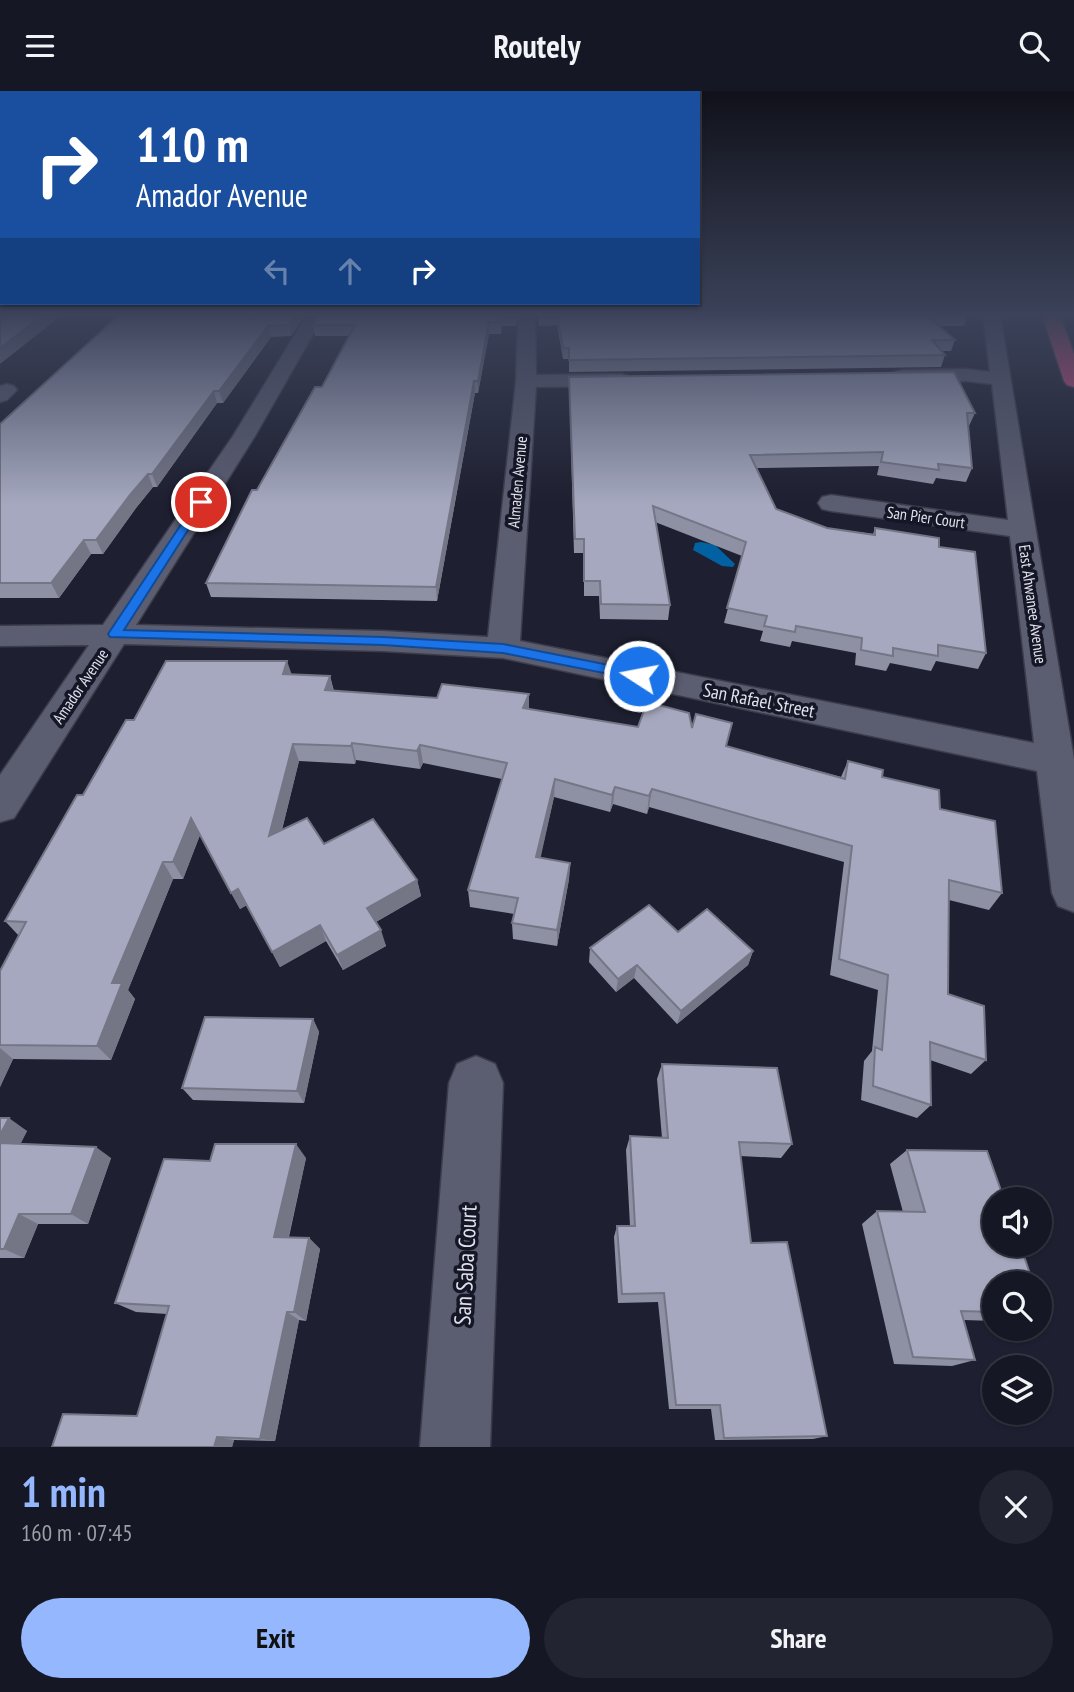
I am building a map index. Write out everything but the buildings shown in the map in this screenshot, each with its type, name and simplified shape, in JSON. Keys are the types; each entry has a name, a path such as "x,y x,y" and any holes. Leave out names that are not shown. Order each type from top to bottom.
{"street":[{"name":"Amador Avenue","path":"0,807 244,436 278,378"},
{"path":"995,378 1001,379"},
{"name":"East Ahwanee Avenue","path":"1001,379 1074,893"},
{"path":"526,381 636,380"},
{"name":"Almaden Avenue","path":"503,648 526,381"},
{"name":"San Pier Court","path":"831,503 1022,530"},
{"name":"San Rafael Street","path":"0,636 114,634 383,641 503,648 1056,761"},
{"name":"San Saba Court","path":"455,1447 476,1083"}],"water":[{"path":"695,543 715,545 735,564 733,567 722,566 693,550"}],"route":[{"path":"201,502 114,634 383,641 503,648 639,676"}]}
